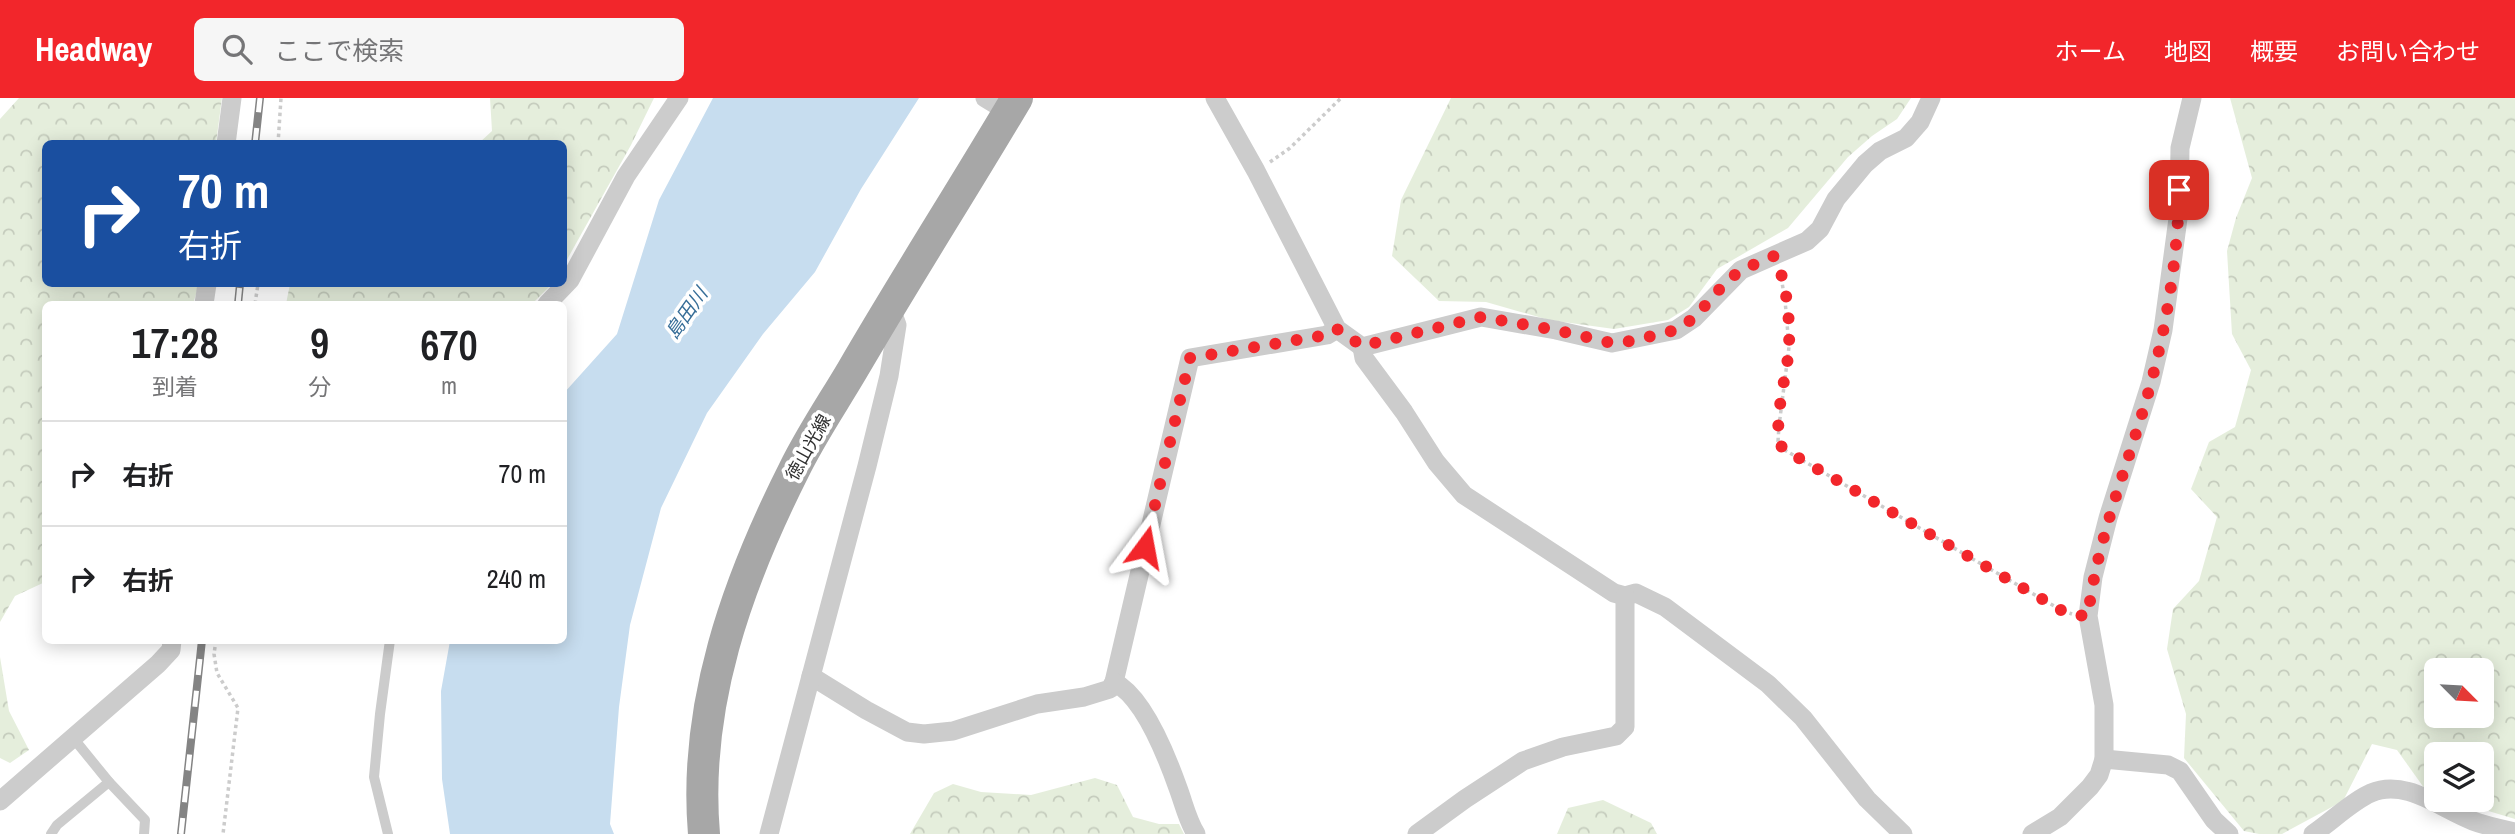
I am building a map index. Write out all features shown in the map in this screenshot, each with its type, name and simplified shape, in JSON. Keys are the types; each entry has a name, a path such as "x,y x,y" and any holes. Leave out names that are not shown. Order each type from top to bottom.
{"main road":[{"name":"徳山光線","path":"704,834 704,740 719,655 750,563 795,468 1004,103"}],"street":[{"path":"227,140 232,98"},
{"path":"567,283 626,176 679,98"},
{"path":"1215,98 1256,171 1337,329 1362,346 1364,358 1404,412 1436,462 1464,495 1614,593 1625,596 1636,593 1665,607 1768,684 1803,718 1867,799 1903,834"},
{"path":"1362,346 1481,317 1612,343 1676,330 1694,318 1726,282 1741,270 1807,241 1820,229 1844,188 1873,157 1906,138 1920,122 1931,98"},
{"path":"2032,834 2060,817 2090,787 2099,775 2104,759 2104,705 2088,616 2092,578 2151,382 2163,330 2179,211 2180,148 2192,98"},
{"path":"550,301 563,287"},
{"path":"769,834 889,376 897,325 890,306"},
{"path":"811,676 907,732 924,734 953,731 1037,704 1084,697 1110,689 1114,682 1190,358 1327,335 1337,329"},
{"path":"1418,834 1523,761 1563,747 1616,736 1625,726 1625,596"},
{"path":"0,801 158,664 171,650 172,644"},
{"path":"1114,682 1125,688 1142,711 1163,752 1179,790 1187,820 1196,834"},
{"path":"2104,759 2168,765 2179,771 2214,820 2229,834"},
{"path":"2313,834 2370,793 2388,789 2412,791 2475,822 2515,832"}],"lane":[{"path":"388,834 374,777 389,644"},
{"path":"74,739 145,820 144,834"},
{"path":"51,834 57,825 109,782"}],"path":[{"path":"278,140 281,98"},
{"path":"1256,171 1290,148 1341,98"},
{"path":"1774,256 1779,266 1785,300 1789,347 1778,441 1783,449 2061,610 2088,616"},
{"path":"216,644 217,673 238,708 223,834"}],"green space":[{"path":"19,98 222,98 216,140 42,140 42,287 198,287 194,301 42,301 42,583 15,596 0,622 0,119"},
{"path":"490,98 654,98 567,260 567,140 482,140 492,131"},
{"path":"1451,98 1911,98 1897,119 1848,157 1788,228 1717,269 1689,307 1668,320 1614,329 1549,320 1486,302 1439,301 1392,256 1401,200"},
{"path":"2230,98 2515,98 2515,819 2492,812 2494,812 2494,742 2424,742 2424,788 2397,750 2372,744 2343,801 2282,834 2244,831 2184,758 2186,714 2167,649 2173,609 2199,581 2217,517 2191,489 2209,442 2235,427 2251,370 2232,334 2227,251 2236,218 2252,178"},
{"path":"289,287 549,287 535,301 287,301"},
{"path":"0,657 9,711 29,750 10,763 0,758"},
{"path":"1095,778 1117,785 1133,817 1159,824 1179,824 1184,834 910,834 934,793 953,784 981,792 1031,795"},
{"path":"1603,800 1651,823 1657,834 1557,834 1568,808"}],"water":[{"name":"島田川","path":"713,98 919,98 861,189 815,272 763,334 707,413 661,508 630,625 619,707 610,824 614,834 450,834 442,779 441,691 449,644 567,644 567,390 617,334 659,200"}],"railway":[{"path":"255,140 260,98"},
{"path":"238,301 240,287"},
{"path":"181,834 202,644"}],"route":[{"path":"1145,547 1190,358 1327,335 1337,329 1362,346 1481,317 1612,343 1631,341 1676,330 1694,318 1726,282 1741,270 1774,256 1779,266 1785,300 1789,347 1778,441 1783,449 2061,610 2088,616 2092,578 2151,382 2163,330 2179,211 2179,190"}]}
